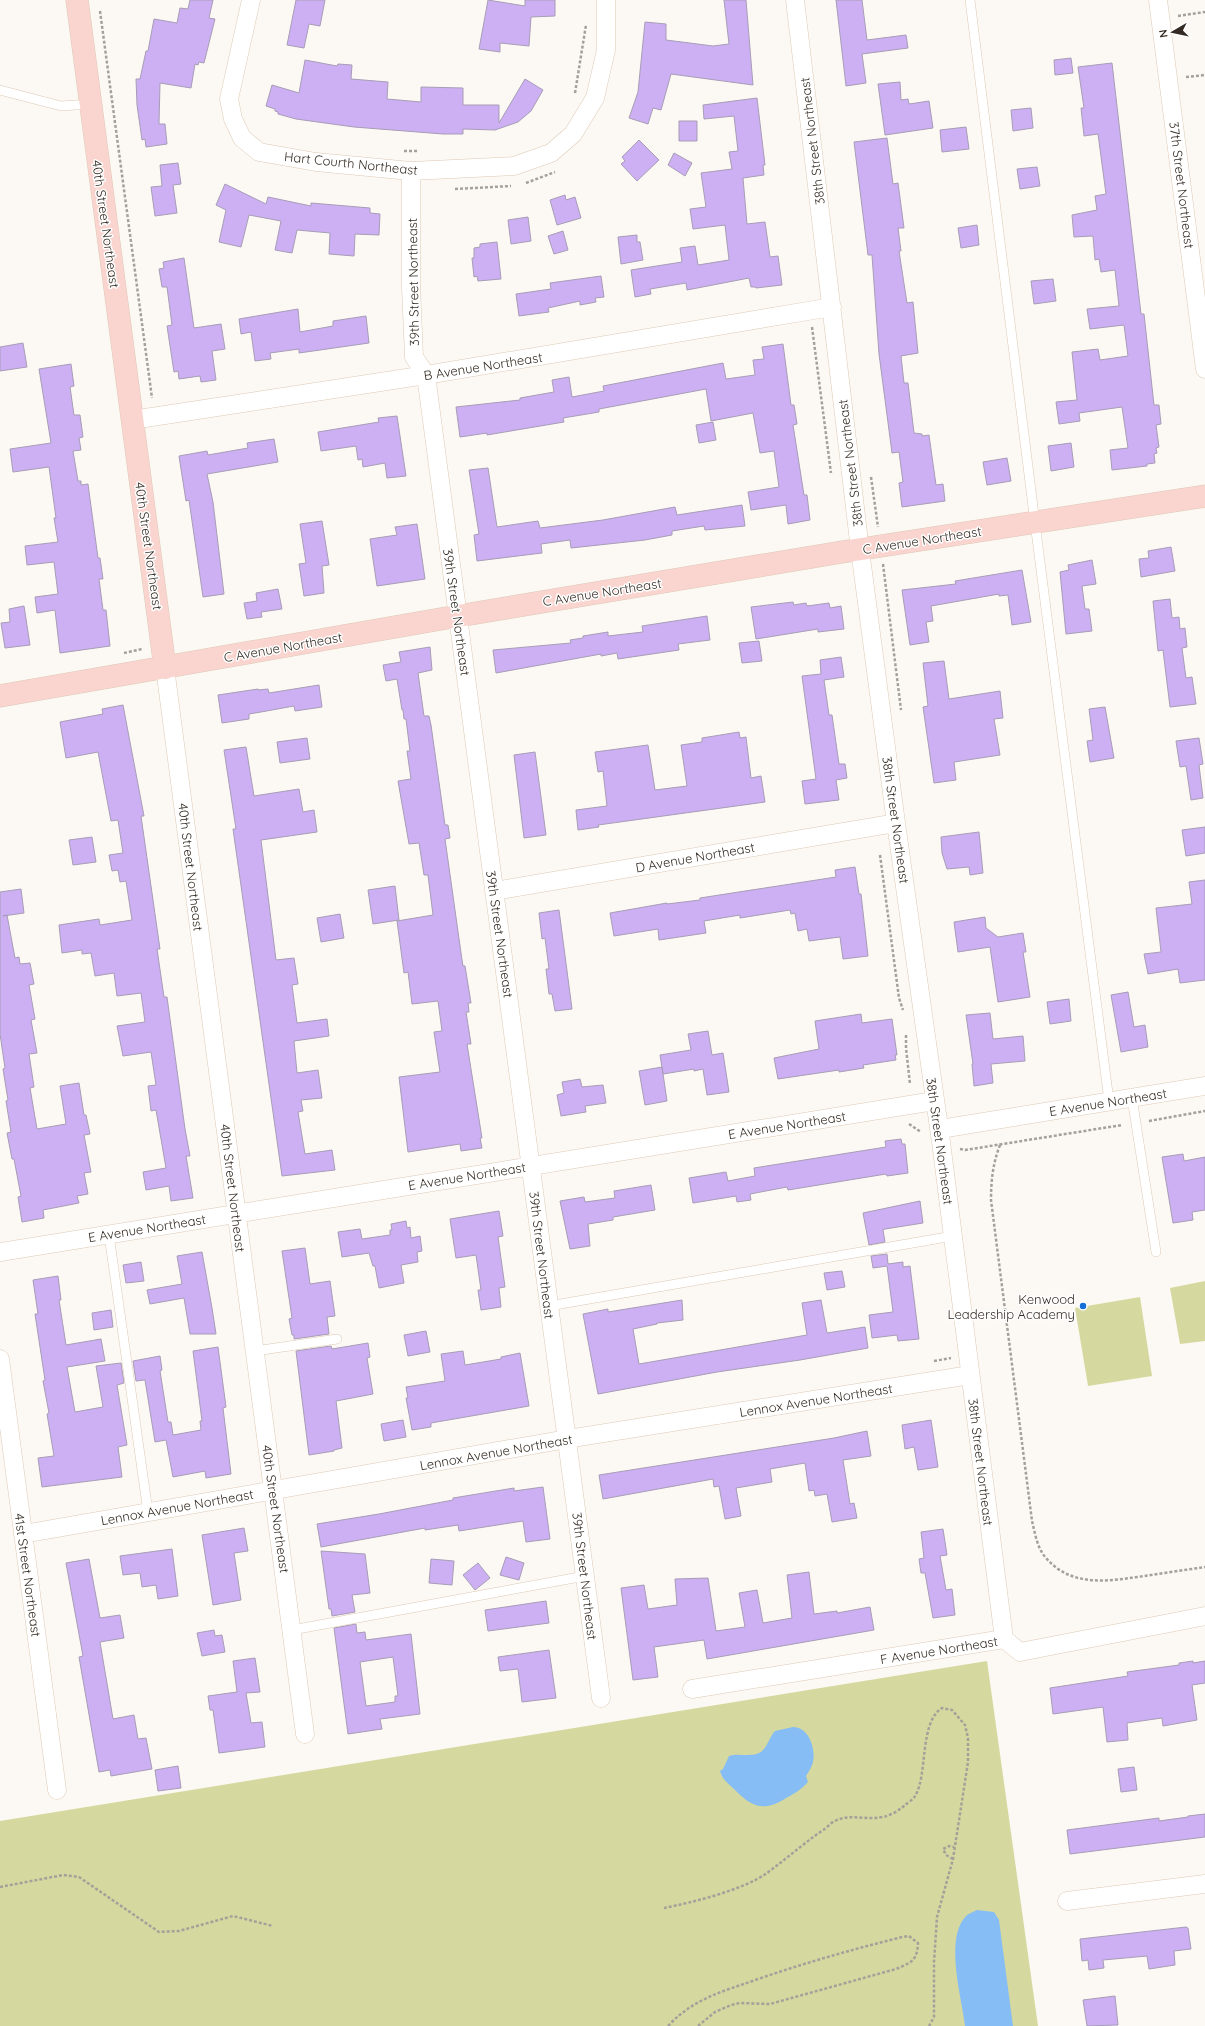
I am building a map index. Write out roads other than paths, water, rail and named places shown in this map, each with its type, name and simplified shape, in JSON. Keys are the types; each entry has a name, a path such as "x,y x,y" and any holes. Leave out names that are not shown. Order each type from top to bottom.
{"street":[{"name":"40th Street Northeast","path":"77,0 305,1734"},
{"name":"Hart Courth Northeast","path":"251,0 229,99 233,119 242,138 259,152 316,162 411,171 514,166 551,153 573,134 595,98 606,50 606,0"},
{"name":"38th Street Northeast","path":"794,0 860,550 934,1101 940,1129 1004,1639"},
{"name":"37th Street Northeast","path":"1158,0 1205,369"},
{"name":"39th Street Northeast","path":"411,171 411,287 414,357 426,375 601,1698"},
{"name":"B Avenue Northeast","path":"132,420 426,375 832,307"},
{"name":"C Avenue Northeast","path":"0,696 458,616 860,550 1205,496"},
{"name":"D Avenue Northeast","path":"494,891 896,823"},
{"name":"E Avenue Northeast","path":"940,1129 1205,1086"},
{"name":"E Avenue Northeast","path":"0,1252 934,1101"},
{"name":"41st Street Northeast","path":"0,1359 57,1790"},
{"name":"Lennox Avenue Northeast","path":"23,1534 567,1439 970,1375"},
{"name":"F Avenue Northeast","path":"692,1689 1004,1639 1020,1652 1205,1616"},
{"path":"1068,1901 1205,1884"}],"lane":[{"path":"970,0 1109,1101"},
{"path":"0,90 61,106 90,104"},
{"path":"1132,1098 1156,1252"},
{"path":"109,1234 148,1512"},
{"path":"549,1306 953,1236"},
{"path":"255,1351 337,1339"},
{"path":"292,1630 585,1576"}],"water":[{"path":"793,1727 799,1728 803,1731 807,1735 812,1745 814,1757 812,1766 806,1776 808,1782 802,1788 776,1804 769,1806 757,1806 746,1800 726,1782 720,1771 723,1769 729,1756 760,1753 765,1748 775,1731"},
{"path":"977,1910 994,1912 999,1920 1013,2026 965,2026 956,1969 956,1939 960,1926 966,1916"}],"place":[{"name":"Kenwood Leadership Academy","path":"1083,1306"}]}
